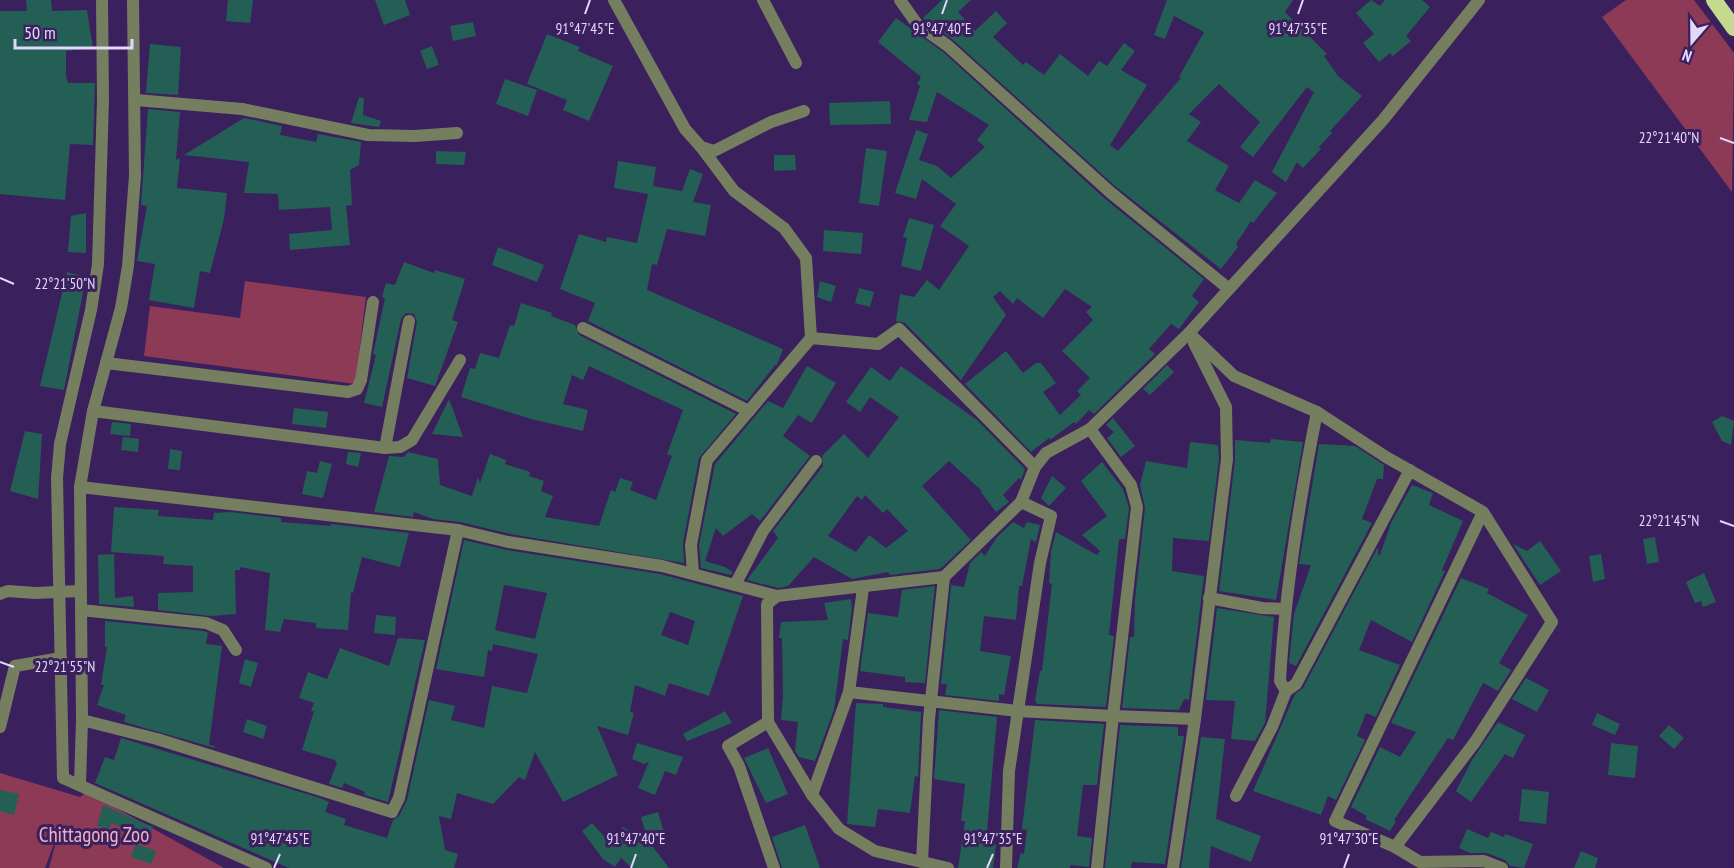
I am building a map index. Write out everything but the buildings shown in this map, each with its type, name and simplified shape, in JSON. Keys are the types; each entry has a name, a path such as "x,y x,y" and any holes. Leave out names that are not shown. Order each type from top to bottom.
{"highway":[{"path":"1714,0 1734,28"}],"street":[{"path":"102,0 103,100 98,264 60,444 57,478 63,778 266,868"},
{"path":"80,784 82,720 80,487 93,411 121,308 128,266 135,176 136,99 133,0"},
{"path":"614,0 685,129 735,191 784,228 806,258 811,338 707,460 691,544 693,574"},
{"path":"763,0 796,63"},
{"path":"900,0 917,24 948,46 1110,192 1229,289"},
{"path":"80,487 458,530 508,542 662,566 777,596 944,577 1021,502 1035,466 1046,453 1090,429 1189,333 1383,120 1479,0"},
{"path":"136,99 242,109 368,135 415,136 457,133"},
{"path":"701,147 714,151 771,122 804,111"},
{"path":"106,363 348,392 357,389 361,380 373,302"},
{"path":"385,448 409,321"},
{"path":"583,328 749,411"},
{"path":"811,338 878,344 898,329 1035,466"},
{"path":"1189,333 1234,376 1317,412 1483,512 1551,622 1475,742 1395,847"},
{"path":"1173,868 1195,719 1227,459 1226,407 1189,333"},
{"path":"93,411 385,448 400,447 412,440 460,360"},
{"path":"1286,691 1280,681 1284,609 1298,506 1317,412"},
{"path":"1090,429 1131,485 1137,507 1097,868"},
{"path":"735,585 763,531 816,461"},
{"path":"1236,796 1272,727 1286,691 1296,684 1410,470"},
{"path":"1006,868 1009,771 1040,563 1051,516 1021,502"},
{"path":"1483,512 1335,821 1395,847 1420,862 1484,861 1503,868"},
{"path":"82,720 157,739 392,812 399,798 408,764 458,530"},
{"path":"922,862 931,702 944,577"},
{"path":"812,795 849,692 863,588"},
{"path":"0,594 8,591 80,591"},
{"path":"777,596 767,604 768,722 812,795 839,829 875,851 948,868"},
{"path":"1209,598 1262,608 1284,609"},
{"path":"81,610 206,623 223,630 236,650"},
{"path":"0,727 15,666 61,658"},
{"path":"849,692 1018,711 1195,719"},
{"path":"768,722 728,746 739,766 774,868"}],"green space":[{"path":"1626,0 1694,0 1734,53 1732,192 1602,17"},
{"path":"245,281 366,297 355,384 144,356 150,306 240,318"},
{"name":"Chittagong Zoo","path":"0,773 80,797 87,792 224,868 49,868 59,830 45,868 0,868"}]}
